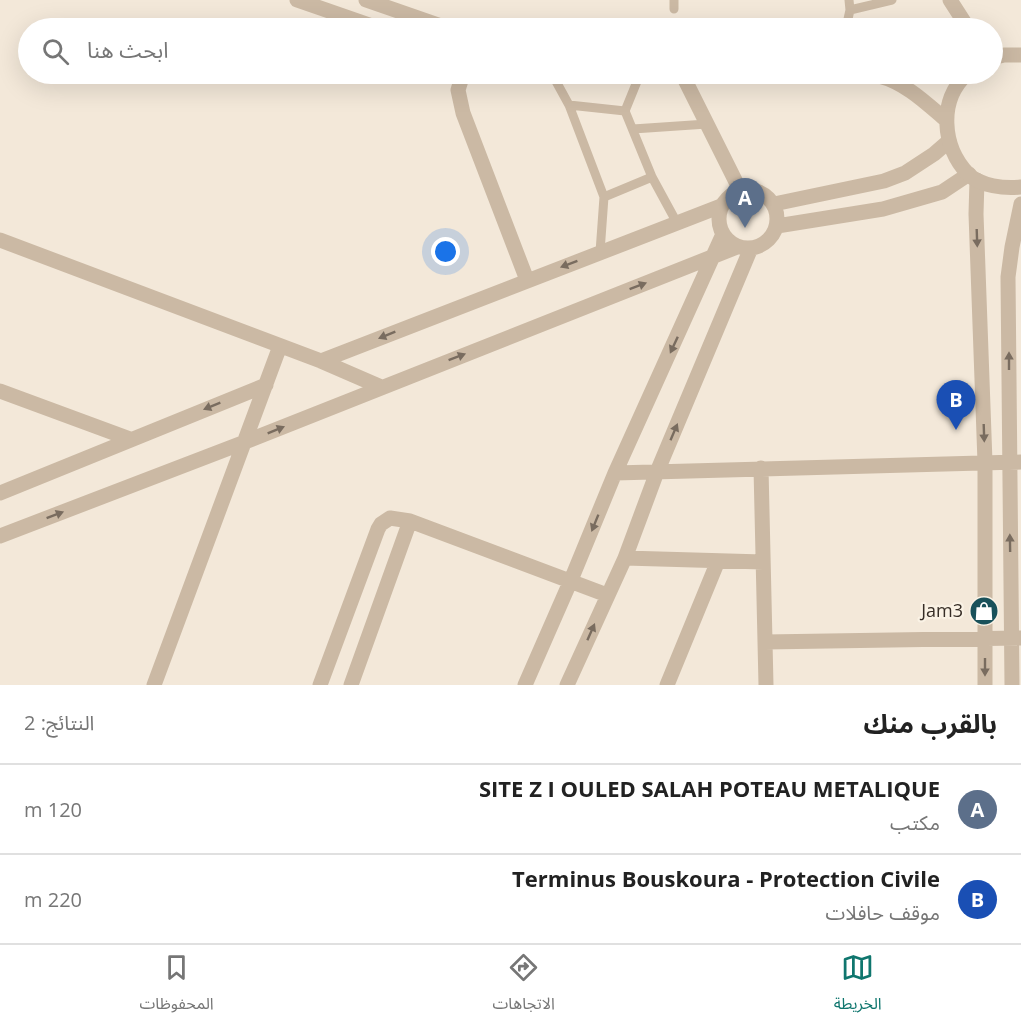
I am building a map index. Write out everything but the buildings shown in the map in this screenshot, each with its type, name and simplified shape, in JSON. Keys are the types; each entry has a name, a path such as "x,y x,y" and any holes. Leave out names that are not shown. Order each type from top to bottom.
{"street":[{"path":"297,0 349,18"},
{"path":"366,0 418,18"},
{"path":"950,0 962,18"},
{"path":"1003,55 1021,55"},
{"path":"460,84 458,90 463,113 527,280"},
{"path":"687,84 740,190"},
{"path":"898,84 914,93 946,120"},
{"path":"958,84 950,100 946,120 949,141 958,159 973,177 995,186 1021,187"},
{"path":"774,204 884,181 905,173 949,141"},
{"path":"777,226 884,209 942,192 973,177"},
{"path":"973,177 985,462 985,685"},
{"path":"0,537 714,256 762,244 771,237 777,226 778,218 774,204 765,194 753,189 740,190 729,196 719,215 719,225 723,234 744,247"},
{"path":"1012,685 1016,638 1015,461 1008,277 1021,204"},
{"path":"321,362 722,206"},
{"path":"525,685 572,580 615,473 723,234"},
{"path":"0,240 280,346 381,387"},
{"path":"567,685 625,558 744,247"},
{"path":"154,685 280,346"},
{"path":"0,493 267,385"},
{"path":"0,391 130,439"},
{"path":"615,473 1015,461"},
{"path":"761,468 766,685"},
{"path":"320,685 381,524 390,518 410,521 607,595"},
{"path":"351,685 410,521"},
{"path":"625,558 763,562"},
{"path":"667,685 718,561"},
{"path":"765,642 1016,638"}],"lane":[{"path":"850,5 892,0"},
{"path":"557,84 569,105 604,197 600,252"},
{"path":"636,84 625,111 652,177 677,223"},
{"path":"569,105 625,111"},
{"path":"633,129 707,123"},
{"path":"604,197 652,177"}],"place":[{"name":"SITE Z I OULED SALAH POTEAU METALIQUE","path":"745,228"},
{"name":"Terminus Bouskoura - Protection Civile","path":"956,430"},
{"name":"Jam3","path":"984,611"}]}
